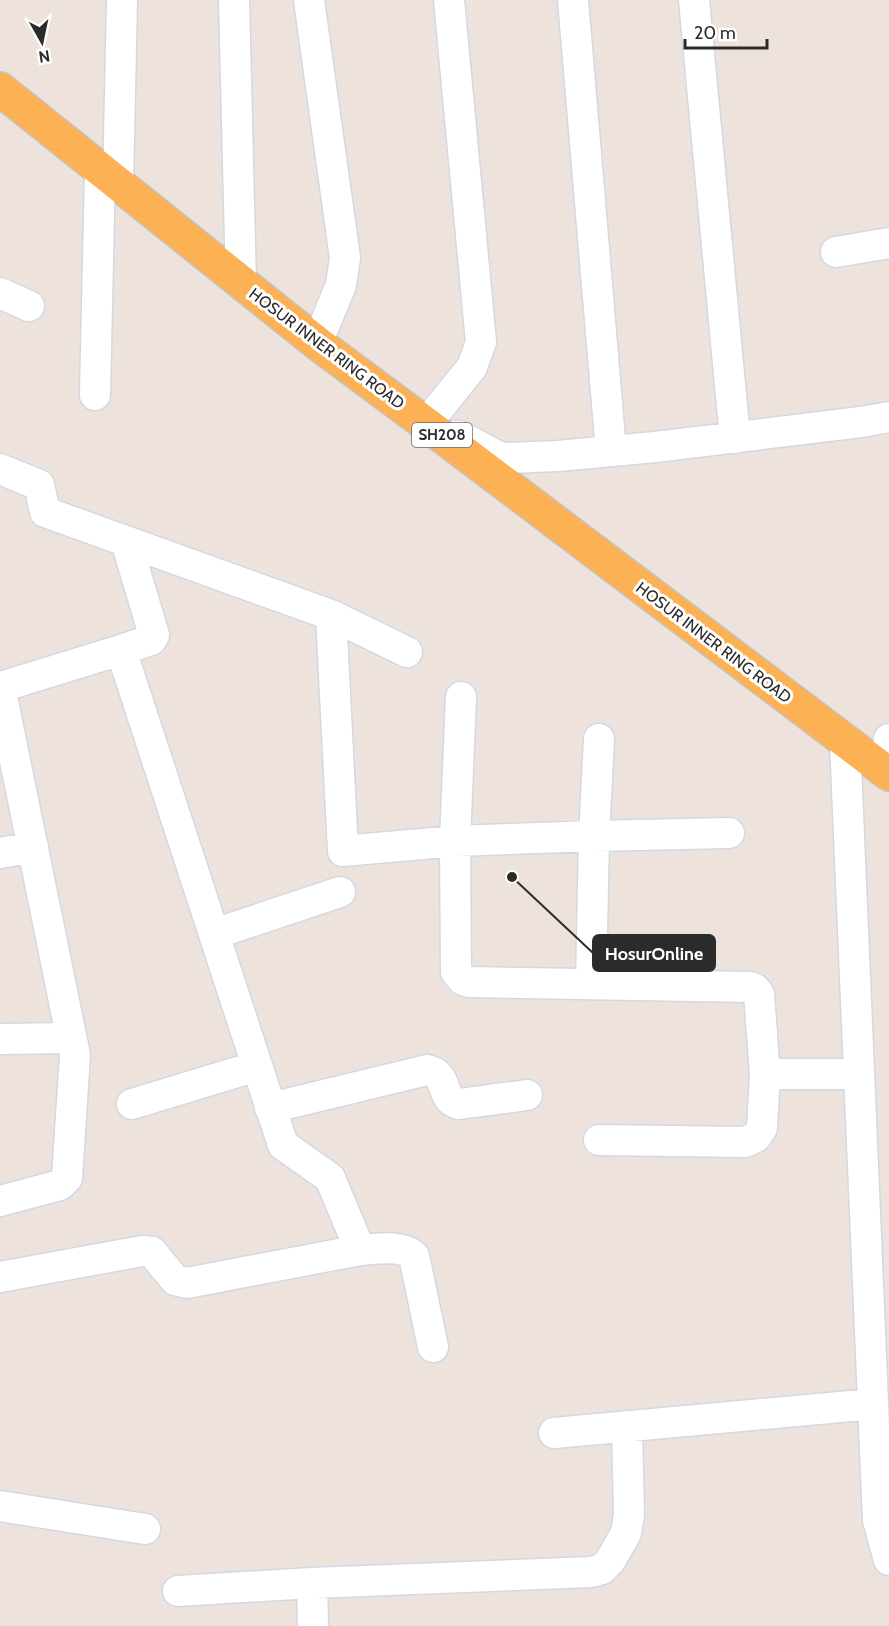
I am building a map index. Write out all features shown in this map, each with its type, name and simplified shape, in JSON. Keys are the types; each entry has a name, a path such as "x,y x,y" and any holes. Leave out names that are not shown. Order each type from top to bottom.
{"main road":[{"name":"HOSUR INNER RING ROAD","path":"0,89 317,343 887,772"}],"street":[{"path":"95,395 122,0"},
{"path":"234,0 241,283"},
{"path":"309,0 345,258 341,285 317,343"},
{"path":"448,0 481,342 472,367 437,432 460,436 495,455 506,458 558,456 735,438 889,417"},
{"path":"573,0 611,451"},
{"path":"693,0 735,438"},
{"path":"836,252 889,243"},
{"path":"0,293 29,306"},
{"path":"0,469 39,485 45,512 331,615 407,651"},
{"path":"0,1202 60,1185 67,1178 75,1055 0,687 151,640 154,634 126,541"},
{"path":"331,615 343,851 455,841 729,833"},
{"path":"121,650 283,1145 330,1178 360,1250"},
{"path":"461,697 455,841 456,972 463,980 469,982 750,987 759,994 765,1074 762,1128 756,1137 745,1142 599,1140"},
{"path":"591,984 598,739"},
{"path":"887,772 889,739"},
{"path":"845,741 859,1074 876,1171 879,1324 873,1404 878,1520 889,1560"},
{"path":"0,853 33,847"},
{"path":"214,934 340,892"},
{"path":"0,1039 71,1038"},
{"path":"132,1104 257,1066"},
{"path":"270,1108 427,1070 439,1074 453,1103 527,1095"},
{"path":"765,1074 859,1074"},
{"path":"0,1277 142,1251 152,1252 175,1280 188,1282 360,1250 396,1249 409,1252 414,1256 433,1347"},
{"path":"554,1433 873,1404"},
{"path":"178,1591 312,1583 591,1572 602,1569 610,1562 626,1533 629,1515 627,1426"},
{"path":"0,1506 145,1529"},
{"path":"312,1583 313,1626"}],"place":[{"name":"HosurOnline","path":"512,877"}]}
